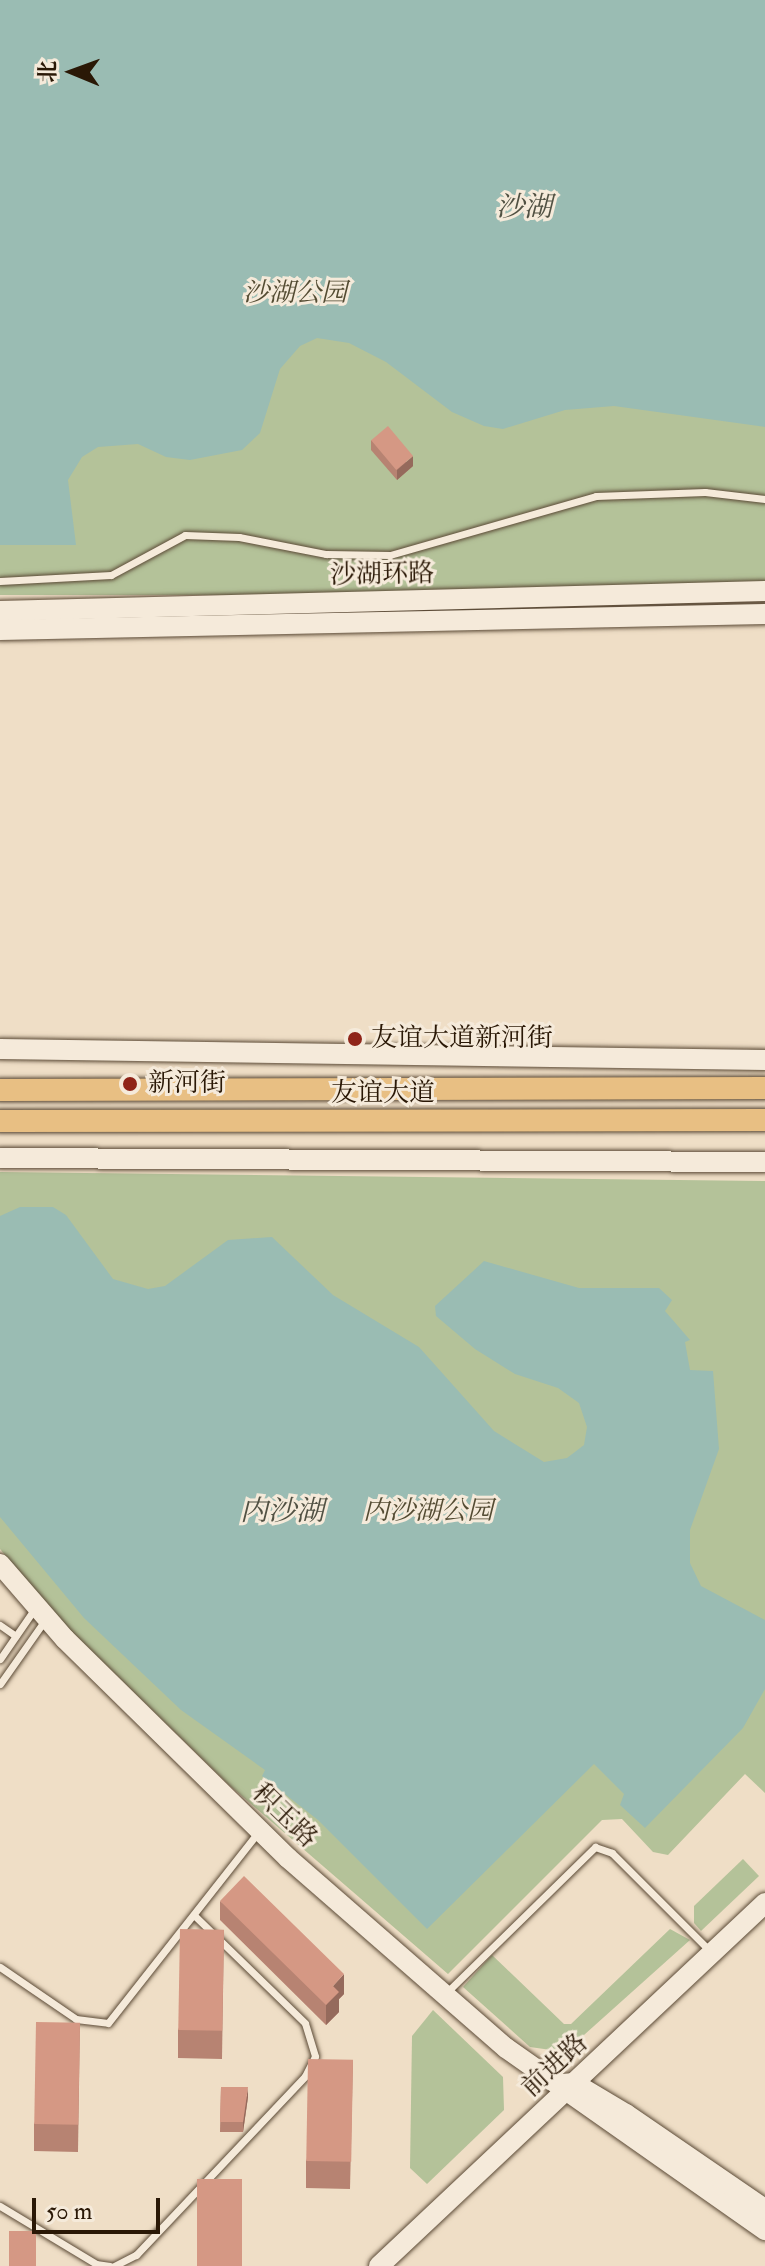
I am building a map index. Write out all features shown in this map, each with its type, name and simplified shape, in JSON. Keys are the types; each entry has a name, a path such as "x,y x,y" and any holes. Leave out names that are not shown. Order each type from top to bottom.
{"main road":[{"name":"沙湖环路","path":"0,611 765,591"},
{"name":"沙湖环路","path":"0,630 765,614"},
{"path":"0,1049 46,1054 765,1060"},
{"name":"友谊大道","path":"0,1090 765,1088"},
{"name":"友谊大道","path":"0,1121 765,1120"},
{"path":"0,1158 765,1162"},
{"name":"积玉路","path":"0,1564 41,1612 260,1830 445,1995 563,2087 765,2230"},
{"name":"前进路","path":"379,2266 563,2087 765,1903"},
{"name":"积玉路","path":"563,2087 765,2209"}],"lane":[{"path":"0,581 111,575 185,535 239,537 326,554 390,555 596,496 705,492 765,499"},
{"path":"0,1659 16,1636 41,1612"},
{"path":"0,1684 41,1612"},
{"path":"0,1625 16,1636"},
{"path":"0,1967 76,2019 108,2023 260,1830"},
{"path":"445,1995 595,1847 612,1853 712,1954"},
{"path":"0,2206 96,2264 112,2266 136,2255 305,2076 315,2056 305,2023 194,1915"}],"green space":[{"name":"沙湖","path":"0,0 765,0 765,595 0,595"},
{"name":"内沙湖","path":"0,1172 765,1181 765,1793 745,1774 668,1855 653,1852 622,1819 602,1820 448,1974 229,1785 54,1614 0,1549"},
{"path":"743,1859 759,1876 701,1931 694,1923 694,1906"},
{"path":"670,1929 690,1940 565,2052 530,2047 463,1987 492,1955 564,2024 571,2024"},
{"path":"433,2010 503,2077 504,2110 427,2184 410,2168 412,2036"}],"water":[{"name":"沙湖","path":"0,0 765,0 765,427 614,406 565,410 503,429 484,426 452,412 386,362 349,343 317,338 300,346 280,369 260,433 242,450 190,460 166,457 138,444 98,447 82,457 68,480 76,545 0,545"},
{"name":"内沙湖","path":"20,1207 53,1207 66,1215 113,1279 148,1289 165,1286 228,1240 272,1237 333,1295 419,1347 494,1431 544,1462 567,1458 584,1445 587,1427 579,1403 558,1388 515,1374 475,1349 436,1316 435,1306 484,1261 579,1288 659,1288 672,1300 665,1311 690,1340 685,1342 690,1370 713,1371 719,1449 690,1530 690,1563 701,1586 765,1620 765,1689 743,1728 645,1828 620,1805 624,1794 594,1764 427,1929 318,1820 262,1776 265,1770 181,1710 84,1618 0,1517 0,1216"}],"building":[{"path":"388,426 413,456 396,470 371,440"},
{"path":"244,1876 344,1974 333,1986 339,1992 326,2005 220,1901"},
{"path":"180,1929 224,1930 222,2031 178,2030"},
{"path":"36,2022 80,2023 78,2125 34,2124"},
{"path":"308,2059 353,2060 351,2162 306,2161"},
{"path":"221,2087 248,2087 243,2122 220,2122"},
{"path":"197,2179 242,2179 242,2266 197,2266"},
{"path":"9,2231 36,2231 36,2266 9,2266"}],"place":[{"name":"友谊大道新河街","path":"355,1039"},
{"name":"新河街","path":"130,1084"}],"park label":[{"name":"沙湖公园","path":"295,294"},
{"name":"内沙湖公园","path":"428,1512"}]}
